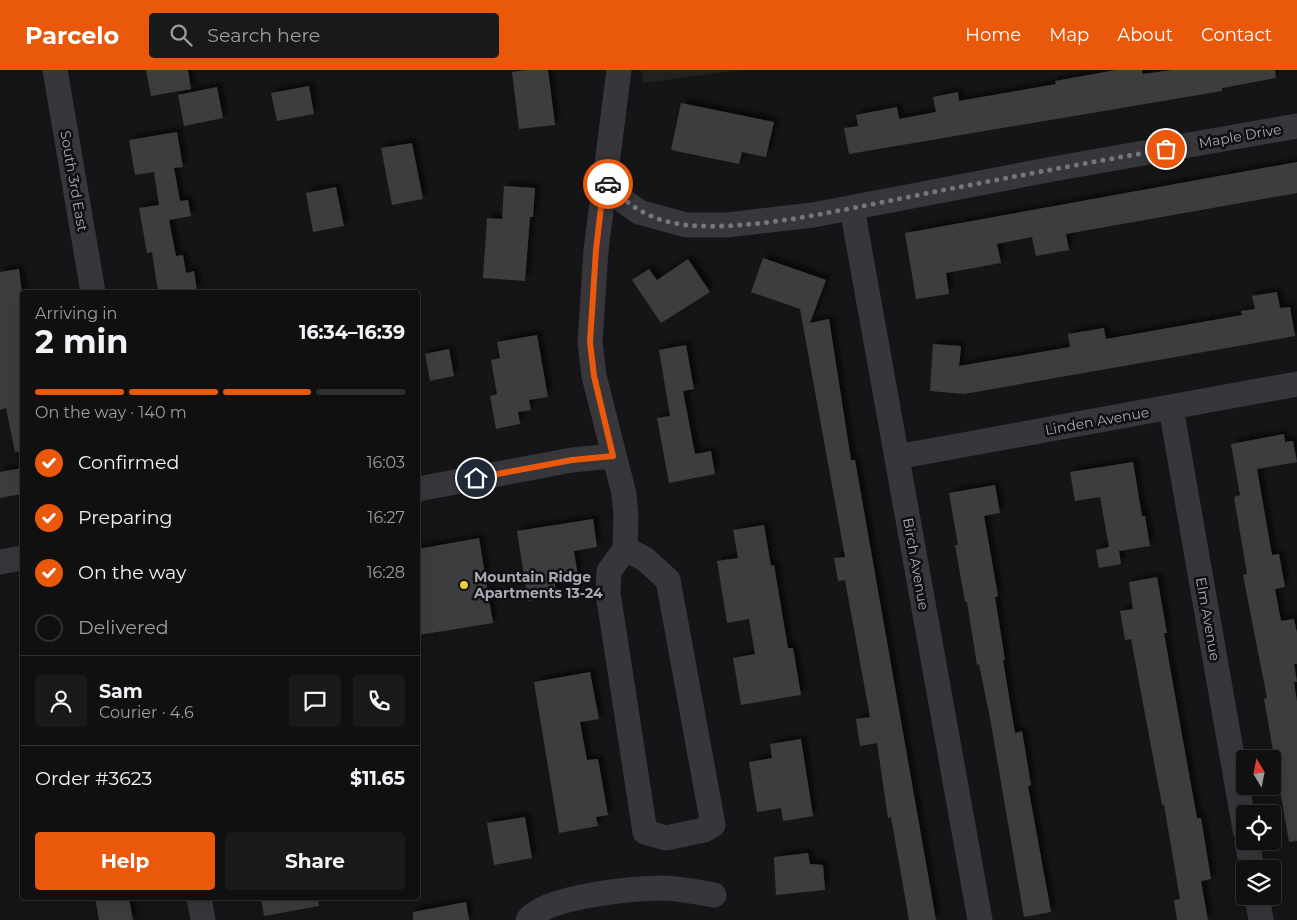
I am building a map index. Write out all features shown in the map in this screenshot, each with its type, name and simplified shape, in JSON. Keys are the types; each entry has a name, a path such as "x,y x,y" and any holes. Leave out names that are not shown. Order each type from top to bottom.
{"street":[{"name":"South 3rd East","path":"55,70 94,290"},
{"path":"618,70 596,250 590,342 594,376 624,494 625,549 609,571 608,593 645,832 666,838 704,830 713,825 668,580 645,559 625,549"},
{"name":"Maple Drive","path":"604,181 622,199 640,212 686,225 726,225 813,215 1053,169 1297,126"},
{"name":"Birch Avenue","path":"852,208 980,920"},
{"name":"Linden Avenue","path":"897,457 1297,384"},
{"name":"Elm Avenue","path":"1171,408 1241,805"},
{"path":"420,489 572,460 613,456"},
{"path":"0,562 20,558"},
{"path":"528,920 531,915 557,903 625,889 674,889 714,895"},
{"path":"199,900 203,920"},
{"path":"1258,905 1261,920"}],"shaded area":[{"path":"641,70 741,70 643,83"}],"building":[{"path":"146,70 188,70 191,89 151,96"},
{"path":"548,70 555,125 519,129 512,72"},
{"path":"1116,70 1142,70 1143,74 1172,70 1275,70 1276,78 1222,88 1222,91 849,154 844,128 858,126 856,115 897,107 899,119 936,112 933,97 958,92 959,101 1056,84 1055,81"},
{"path":"309,86 314,114 277,121 271,93"},
{"path":"217,87 223,118 184,126 178,95"},
{"path":"681,103 774,122 766,157 742,152 739,164 671,150"},
{"path":"177,132 183,167 174,168 180,201 188,200 191,216 169,220 176,256 183,255 186,273 194,271 197,290 158,290 152,252 147,253 139,208 159,205 154,172 135,175 129,140"},
{"path":"412,143 423,199 392,205 381,148"},
{"path":"1297,162 1297,193 1066,234 1069,250 1036,256 1032,237 997,244 1001,263 946,273 949,294 916,299 905,233"},
{"path":"504,186 535,188 533,217 530,217 525,281 483,278 487,218 502,219"},
{"path":"336,187 344,226 313,232 306,193"},
{"path":"763,258 826,280 810,323 829,319 851,460 855,460 936,920 909,920 891,817 888,818 877,743 860,746 856,719 870,717 845,580 838,581 834,558 845,557 800,309 751,292"},
{"path":"688,259 710,292 661,323 632,280 649,269 657,280"},
{"path":"19,269 22,290 20,290 20,451 15,452 6,408 0,410 0,272"},
{"path":"1277,292 1280,308 1290,307 1295,336 964,394 930,391 933,344 961,346 959,366 1070,347 1068,334 1104,328 1106,339 1242,315 1241,311 1255,309 1252,296"},
{"path":"537,335 548,397 529,400 531,410 518,412 520,424 496,429 490,396 497,394 491,360 500,358 497,342"},
{"path":"686,345 694,389 683,391 695,454 711,451 715,474 669,483 657,418 670,416 659,350"},
{"path":"449,349 454,376 430,381 425,354"},
{"path":"1284,434 1285,442 1293,441 1297,462 1257,469 1272,555 1279,554 1285,587 1275,589 1281,621 1294,619 1297,633 1297,664 1294,664 1297,682 1294,682 1297,702 1297,841 1289,842 1281,795 1281,750 1273,750 1264,699 1267,698 1243,575 1247,574 1234,497 1240,495 1231,444"},
{"path":"1133,462 1142,516 1145,516 1150,546 1119,551 1121,564 1099,568 1096,550 1109,547 1100,497 1075,501 1070,472"},
{"path":"20,468 20,494 0,498 0,472"},
{"path":"995,485 1000,513 984,516 998,596 995,597 1015,733 1022,731 1031,785 1028,786 1051,912 1024,917 990,718 979,664 977,665 967,602 965,602 955,545 958,545 949,493"},
{"path":"593,519 597,547 574,551 578,577 554,580 557,596 528,601 517,531"},
{"path":"764,525 771,566 774,565 788,648 793,648 801,695 741,705 733,658 755,654 749,619 727,623 717,561 738,558 733,530"},
{"name":"Mountain Ridge Apartments 13-24","path":"479,538 493,623 420,635 420,549"},
{"path":"1157,577 1167,633 1164,633 1182,735 1197,818 1201,818 1211,879 1201,881 1208,920 1177,920 1174,900 1180,899 1164,805 1162,805 1131,639 1125,640 1120,611 1133,609 1129,582"},
{"path":"590,672 599,719 580,722 587,760 598,759 608,815 596,817 598,826 559,833 534,682"},
{"path":"801,739 813,816 783,821 781,808 757,812 749,762 772,758 770,744"},
{"path":"525,817 532,858 494,865 487,823"},
{"path":"808,853 810,864 823,865 825,890 776,895 774,857"},
{"path":"95,900 129,900 133,920 99,920"},
{"path":"261,900 318,900 319,906 264,916"},
{"path":"466,902 469,920 413,920 413,912"}],"way so far":[{"path":"608,184 622,199 640,212 650,216 686,225 726,225 813,215 1166,149"}],"place":[{"name":"Mountain Ridge Apartments 13-24","path":"464,585"}],"route":[{"path":"476,478 572,460 613,456 594,376 590,342 596,250 604,181 608,184"}]}
